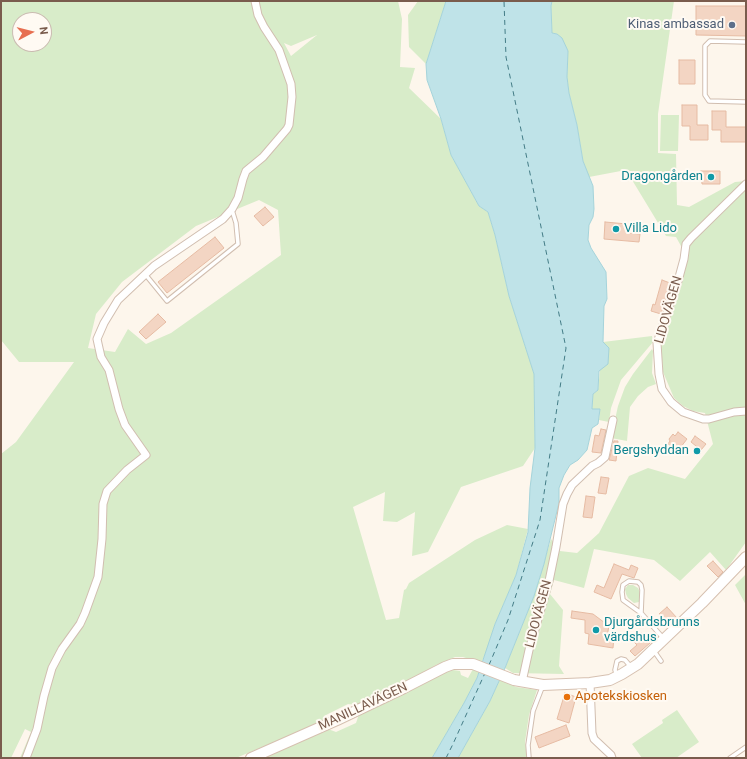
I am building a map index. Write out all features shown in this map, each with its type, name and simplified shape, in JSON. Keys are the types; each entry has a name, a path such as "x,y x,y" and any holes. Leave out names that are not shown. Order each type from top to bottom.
{"street":[{"path":"26,758 38,729 44,696 52,668 62,649 80,624 98,577 102,539 103,504 107,491 127,470 146,455 125,424 119,409 109,370 101,357 97,339 104,323 118,300 145,274 154,266 223,219 232,209 238,198 242,179 246,171 263,156 289,125 292,109 292,90 278,48 258,15 255,1"},
{"name":"LIDOVÄGEN","path":"746,184 712,216 686,244 684,259 678,281 657,343 659,374 662,389 671,402 683,412 703,419 709,419 734,412 746,411"},
{"name":"LIDOVÄGEN","path":"522,682 529,650 550,574 563,504 572,486 592,466 605,457 613,420"},
{"path":"522,682 543,685 603,682 632,668 664,640 746,557"},
{"name":"MANILLAVÄGEN","path":"251,758 337,720 445,667 458,664 476,665 512,680 522,682"},
{"path":"590,683 592,733 594,739 611,755 612,758"}],"lane":[{"path":"746,42 710,41 705,46 705,95 709,101 746,102"},
{"path":"145,274 167,301 238,244 236,223 232,209"},
{"path":"641,613 641,585 638,582 630,581 623,585 622,592 624,600 641,613 664,640"},
{"path":"653,650 661,661"},
{"path":"617,676 614,670 617,661 621,659 625,660 632,668"},
{"path":"530,758 528,745 533,711 543,685"},
{"path":"730,758 746,747"}],"green space":[{"path":"1,1 398,1 402,19 400,67 415,68 409,88 441,119 451,155 479,206 488,212 495,235 509,296 534,373 535,448 523,466 461,487 428,552 412,556 415,512 397,522 383,521 385,492 353,507 386,620 399,618 404,590 409,583 475,540 507,525 528,529 516,575 495,624 486,653 481,663 463,657 455,657 436,665 409,681 358,705 348,704 324,716 324,721 236,758 20,758 31,732 25,729 11,758 1,758 1,454 16,442 74,362 19,362 1,340","holes":["317,35 291,56 284,43 291,46","259,200 278,210 281,255 171,333 146,344 128,329 115,352 88,348 96,314 122,282 196,226"]},
{"path":"418,1 446,1 426,64 409,47 408,15"},
{"path":"552,1 674,1 658,114 658,153 676,154 677,205 689,207 735,182 746,181 746,542 726,570 710,552 680,581 654,560 594,549 584,588 554,580 550,594 563,610 559,666 564,674 513,673 505,668 534,596 551,539 560,551 577,553 599,533 629,476 648,468 685,479 713,444 705,413 693,411 683,406 674,398 663,372 661,348 682,282 686,255 676,237 666,236 626,170 589,177 583,161 577,125 569,93 567,77 568,51 557,34 552,33"},
{"path":"661,115 679,115 678,151 660,151"},
{"path":"652,336 653,342 621,380 611,408 609,422 599,420 600,409 592,409 593,394 598,390 603,342"},
{"path":"652,349 652,373 656,384 648,387 638,396 630,407 627,441 611,438 618,406 625,387"},
{"path":"746,574 746,605 735,585"},
{"path":"628,585 633,585 638,588 640,592 639,602 634,603 628,598 625,589"},
{"path":"473,669 479,671 477,678 432,758 264,758 328,729 336,732 356,723 359,714 444,672 453,670 460,671 461,675 468,678"},
{"path":"500,679 516,687 537,690 529,715 525,742 527,758 458,758 490,701"},
{"path":"677,710 699,742 676,758 642,758 632,744 663,723 662,720"}],"water":[{"path":"446,1 552,1 552,33 557,34 562,38 568,51 567,77 569,93 577,125 583,161 593,186 594,209 593,217 589,225 588,240 591,248 606,272 607,299 604,306 603,342 609,348 608,364 599,371 598,390 593,394 592,409 600,409 598,424 592,428 587,450 578,460 570,465 559,488 559,503 544,564 534,596 505,668 490,701 458,758 432,758 477,678 495,624 516,575 528,532 530,488 535,448 534,374 509,296 495,235 488,212 479,206 451,155 441,119 427,80 426,64"}],"building":[{"path":"696,6 746,6 746,36 696,35"},
{"path":"679,60 695,60 695,84 679,84"},
{"path":"682,105 697,105 697,125 708,125 708,140 690,140 690,126 682,126"},
{"path":"712,111 726,111 726,127 746,127 746,142 721,142 721,130 712,130"},
{"name":"Dragongården","path":"701,171 720,171 720,184 702,184"},
{"path":"265,207 274,217 263,226 254,216"},
{"name":"Villa Lido","path":"605,222 627,224 627,233 640,234 639,242 604,239"},
{"path":"215,237 224,248 167,293 158,282"},
{"path":"662,280 670,283 661,314 651,311 653,304 655,305"},
{"path":"158,314 166,322 146,339 139,332"},
{"path":"601,429 606,430 601,453 592,452 595,435 599,436"},
{"path":"678,432 687,439 677,452 668,444 670,441 669,439 673,434 675,436"},
{"path":"695,436 706,444 701,450 691,442"},
{"path":"614,441 618,441 616,461 609,460"},
{"path":"601,477 609,478 606,494 598,493"},
{"path":"586,496 595,497 592,518 583,517"},
{"path":"713,561 723,572 718,577 707,566"},
{"path":"614,564 629,570 631,565 638,568 634,578 622,574 611,599 594,592 597,585 604,588"},
{"path":"667,607 677,618 669,625 659,614"},
{"name":"Djurgårdsbrunns värdshus","path":"572,611 593,614 609,626 607,636 614,637 613,648 588,644 589,634 585,633 585,620 571,618"},
{"path":"641,633 650,643 635,656 630,651 637,645 633,641"},
{"path":"565,693 576,697 569,723 557,719"},
{"path":"566,725 570,736 539,748 535,737"}],"ferry route":[{"path":"489,665 508,620 540,520 566,348 506,57 504,1"},
{"path":"446,758 485,673"}],"place":[{"name":"Kinas ambassad","path":"732,25"},
{"name":"Dragongården","path":"711,177"},
{"name":"Villa Lido","path":"616,229"},
{"name":"Bergshyddan","path":"697,451"},
{"name":"Djurgårdsbrunns värdshus","path":"596,630"},
{"name":"Apotekskiosken","path":"567,697"}]}
